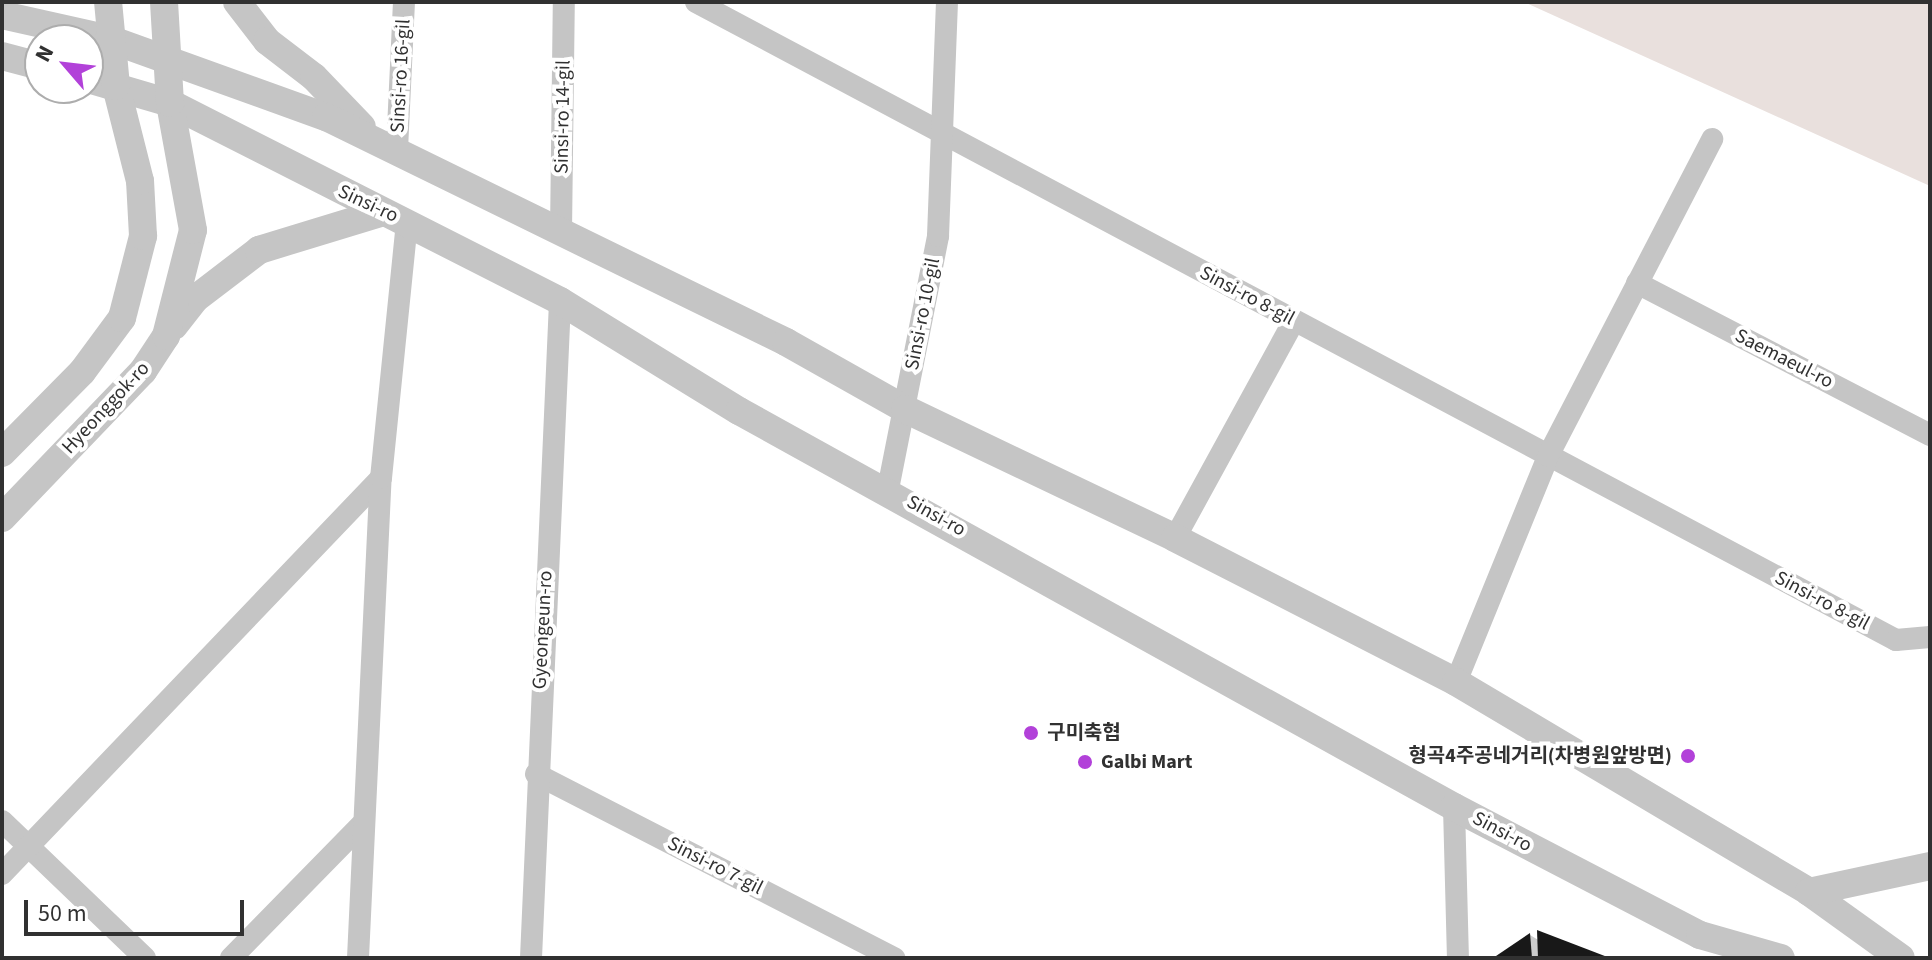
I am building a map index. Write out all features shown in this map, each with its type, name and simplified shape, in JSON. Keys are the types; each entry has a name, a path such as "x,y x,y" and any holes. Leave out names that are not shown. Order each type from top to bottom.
{"street":[{"name":"Hyeonggok-ro","path":"2,453 82,372 122,318 143,236 140,181 116,86 109,39 108,2"},
{"name":"Hyeonggok-ro","path":"2,518 143,371 166,336 193,230 170,103 164,2"},
{"path":"237,2 267,41 314,77 371,136"},
{"name":"Sinsi-ro 16-gil","path":"397,150 404,2"},
{"name":"Sinsi-ro 14-gil","path":"561,232 564,2"},
{"path":"696,2 945,136"},
{"path":"737,2 737,26"},
{"name":"Sinsi-ro 10-gil","path":"888,489 938,236 945,136 947,2"},
{"path":"2,15 109,39 165,56 371,136 786,342 905,409 1175,538 1456,682 1809,892 1901,958"},
{"path":"2,56 24,62"},
{"name":"Sinsi-ro","path":"104,83 170,103 560,301 739,411 888,489 1454,807 1700,935 1781,958"},
{"name":"Sinsi-ro 8-gil","path":"945,136 1896,640 1930,637"},
{"path":"1456,682 1548,456 1712,139"},
{"path":"166,336 195,299 259,250 395,217 358,958"},
{"name":"Saemaeul-ro","path":"1637,283 1930,435"},
{"name":"Gyeongeun-ro","path":"531,958 536,774 560,301"},
{"path":"1175,538 1294,321"},
{"path":"2,874 381,478"},
{"name":"Sinsi-ro 7-gil","path":"536,774 894,958"},
{"path":"1454,807 1458,958"},
{"path":"2,821 145,958"},
{"path":"231,958 364,822"},
{"path":"1809,892 1930,866"},
{"path":"1700,935 1728,958"}],"shaded area":[{"path":"1524,2 1930,2 1930,186"}],"building":[{"path":"1537,930 1610,958 1538,958"},
{"path":"1530,933 1532,958 1497,958 1496,956"}],"place":[{"name":"구미축협","path":"1031,733"},
{"name":"형곡4주공네거리(차병원앞방면)","path":"1688,756"},
{"name":"Galbi Mart","path":"1085,762"}]}
